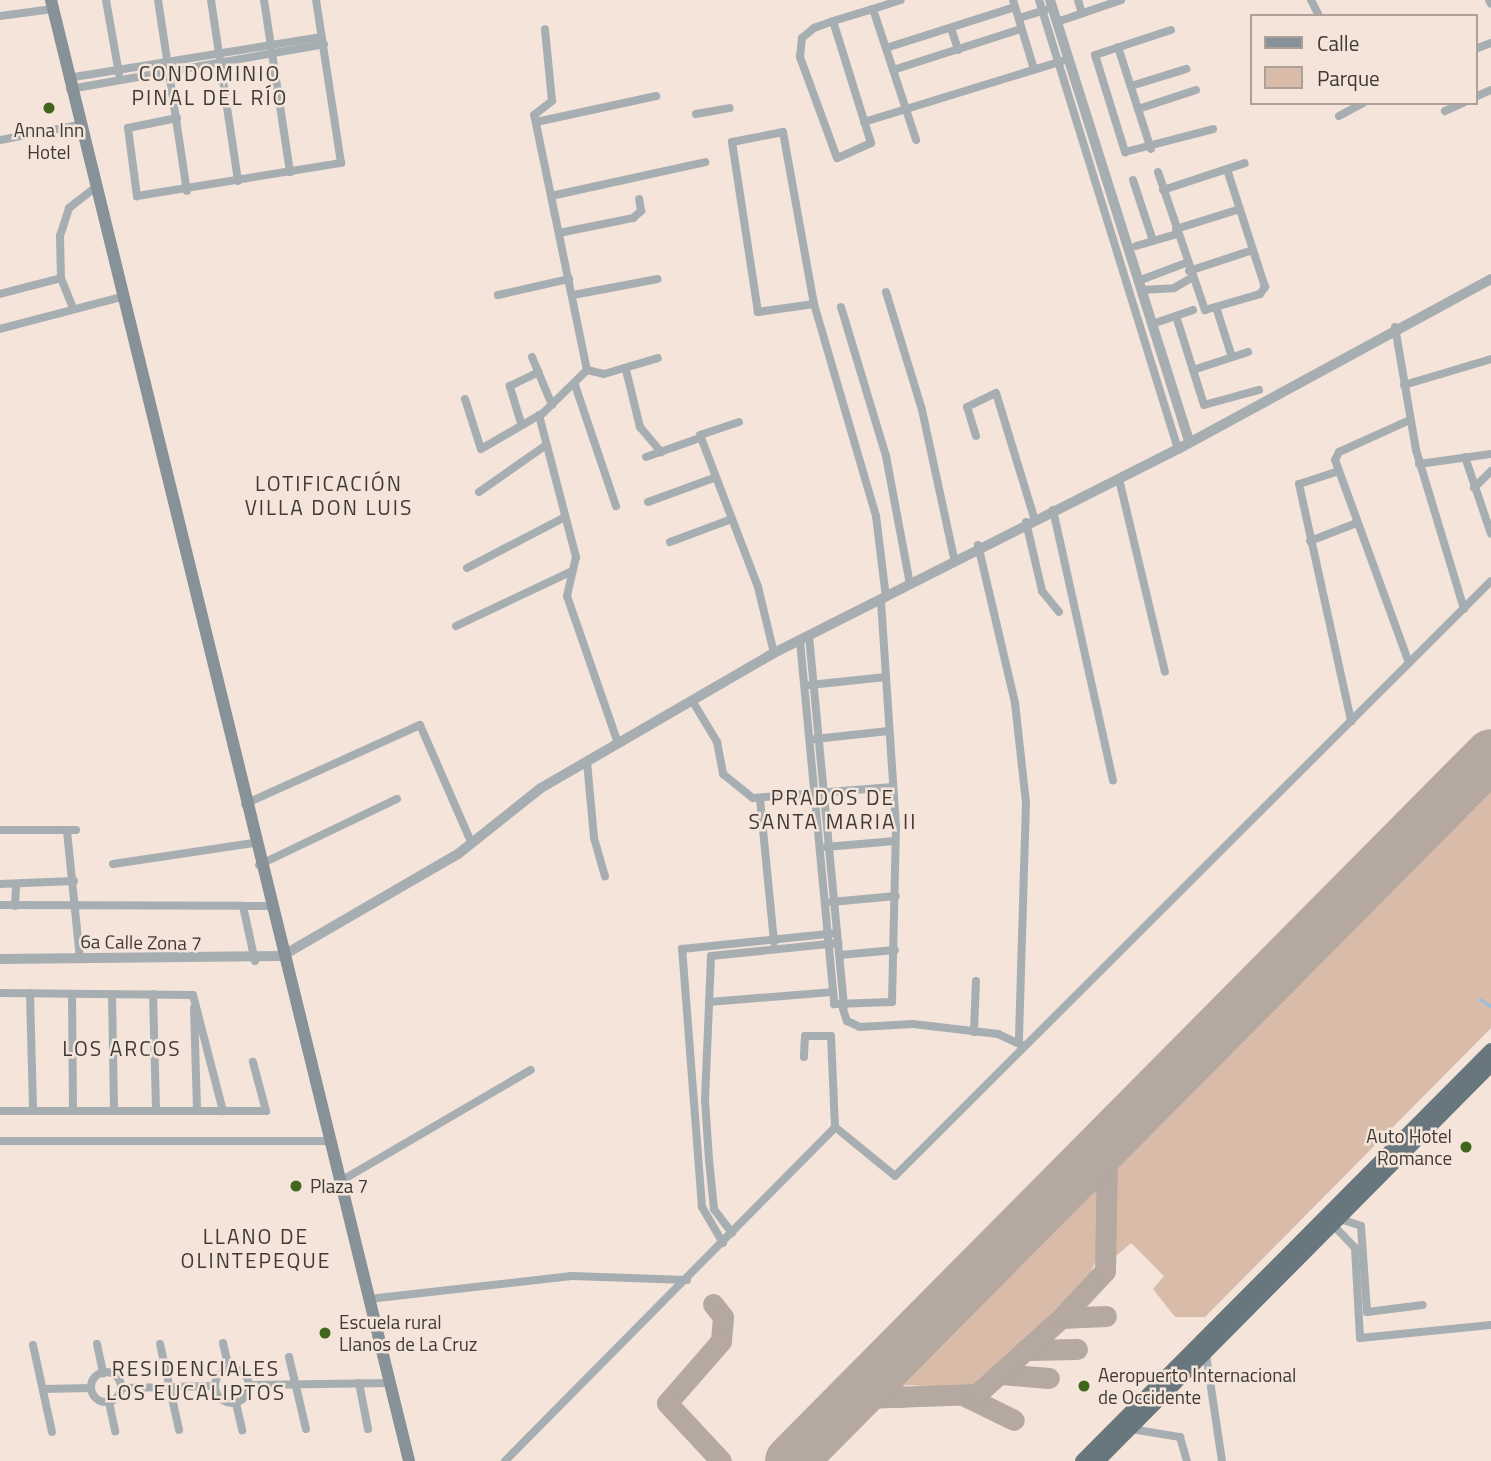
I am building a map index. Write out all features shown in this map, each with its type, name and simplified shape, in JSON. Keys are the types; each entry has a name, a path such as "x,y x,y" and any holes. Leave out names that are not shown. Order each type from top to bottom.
{"highway":[{"path":"1082,1461 1491,1050"},
{"path":"1098,1461 1491,1065"}],"main road":[{"path":"52,5 93,189 190,555 253,843 409,1461"}],"street":[{"path":"106,0 120,76"},
{"path":"158,0 187,191"},
{"path":"211,0 238,181"},
{"path":"264,0 290,172"},
{"path":"177,118 128,128 133,180 140,198 341,163 316,0"},
{"path":"833,21 869,147 834,157 799,53 806,31 833,21 901,0"},
{"path":"1040,0 1048,6 1057,22 1063,60 1140,286 1189,442"},
{"path":"1077,0 1082,13"},
{"path":"1057,22 1121,0"},
{"path":"886,48 951,28 1014,4 1034,69"},
{"path":"0,16 52,5"},
{"path":"1018,19 1048,6"},
{"path":"1048,6 1178,449"},
{"path":"873,9 916,140"},
{"path":"951,28 958,50"},
{"path":"465,399 481,449 539,415 575,385 587,370 536,122 535,111 552,101 545,29"},
{"path":"893,70 1021,29"},
{"path":"1171,30 1095,56 1126,153 1150,149 1213,129"},
{"path":"69,84 92,86 120,76 323,40"},
{"path":"1118,47 1150,149"},
{"path":"864,122 1063,60"},
{"path":"1131,86 1186,69"},
{"path":"69,84 90,75 120,76"},
{"path":"90,75 92,86"},
{"path":"1138,109 1196,90"},
{"path":"536,122 656,96"},
{"path":"1339,116 1359,105"},
{"path":"1445,111 1458,105"},
{"path":"696,114 729,108"},
{"path":"0,140 78,125"},
{"path":"814,304 765,316 758,312 732,142 783,132 814,304 876,513 895,841 894,1000 840,1006"},
{"path":"551,196 705,162"},
{"path":"1164,190 1245,163"},
{"path":"1157,172 1201,309 1216,307 1263,291 1227,169"},
{"path":"1133,180 1153,241"},
{"path":"74,308 61,278 65,216 93,189"},
{"path":"559,233 633,218 641,211 639,199"},
{"path":"1136,246 1240,209"},
{"path":"1140,286 1253,250"},
{"path":"1140,286 1174,288 1189,270"},
{"path":"0,294 61,278"},
{"path":"498,295 569,279"},
{"path":"573,296 658,279"},
{"path":"282,956 471,842 521,801 774,653 910,584 978,545 1178,449 1395,327 1491,279"},
{"path":"886,292 922,410 954,558"},
{"path":"0,329 121,297"},
{"path":"841,307 886,456 910,584"},
{"path":"1216,307 1232,357"},
{"path":"1158,322 1193,310"},
{"path":"1176,316 1207,407 1259,390"},
{"path":"1395,327 1419,464 1464,608"},
{"path":"1193,370 1248,352"},
{"path":"533,357 552,404"},
{"path":"587,370 626,370 658,358"},
{"path":"1404,385 1491,359"},
{"path":"626,370 640,427 661,452"},
{"path":"521,424 510,386 539,372"},
{"path":"575,385 616,506"},
{"path":"976,436 967,407 996,393 1030,520 1042,591 1059,612"},
{"path":"539,415 576,557 570,572 567,596 618,743"},
{"path":"1409,663 1339,471 1339,452 1410,420"},
{"path":"646,457 700,438 704,430 739,422"},
{"path":"700,438 729,520 756,581 774,653"},
{"path":"479,492 545,445"},
{"path":"1419,464 1491,454"},
{"path":"1465,457 1491,534"},
{"path":"1339,471 1300,482 1310,541 1351,721"},
{"path":"1474,488 1491,471"},
{"path":"648,502 714,478"},
{"path":"1119,479 1165,672"},
{"path":"1053,510 1113,780"},
{"path":"467,568 565,517"},
{"path":"670,542 729,520"},
{"path":"1310,541 1357,523"},
{"path":"978,545 1015,706 1026,802 1022,1046"},
{"path":"456,626 570,572"},
{"path":"835,1127 895,1176 1022,1046 1491,581"},
{"path":"804,638 813,685 835,902 840,955 840,1006"},
{"path":"804,638 803,685 832,992 847,1021 860,1027 913,1024 974,1032 1022,1046"},
{"path":"803,685 886,677"},
{"path":"693,702 717,742 723,774 760,799 893,787"},
{"path":"245,804 420,724 471,842"},
{"path":"809,740 889,731"},
{"path":"587,762 594,838 605,876"},
{"path":"259,865 397,799"},
{"path":"760,799 774,948"},
{"path":"0,830 71,830 74,881 79,907 80,959"},
{"path":"820,847 895,841"},
{"path":"113,864 253,843"},
{"path":"0,884 74,881"},
{"path":"15,906 16,885"},
{"path":"824,903 895,896"},
{"path":"0,905 269,906"},
{"path":"243,906 255,961"},
{"path":"732,1233 714,1209 709,1160 705,1088 713,954 774,948 828,938 837,933"},
{"path":"723,1243 706,1222 682,949 774,938 828,938 838,943"},
{"path":"840,955 895,950"},
{"name":"6a Calle Zona 7","path":"0,959 255,961 282,956"},
{"path":"974,1032 976,981"},
{"path":"709,1002 832,992"},
{"path":"0,993 193,995"},
{"path":"30,993 33,1111"},
{"path":"72,993 73,1111"},
{"path":"112,994 114,1111"},
{"path":"153,994 156,1111"},
{"path":"193,995 197,1111"},
{"path":"193,995 223,1111"},
{"path":"505,1461 687,1280 835,1127 831,1036 806,1036 804,1057"},
{"path":"0,1111 266,1111 253,1062"},
{"path":"339,1182 531,1070"},
{"path":"693,1088 705,1088"},
{"path":"694,1101 705,1100"},
{"path":"0,1141 328,1141"},
{"path":"699,1161 709,1160"},
{"path":"1337,1222 1361,1226 1367,1312 1423,1305"},
{"path":"1337,1222 1355,1248 1360,1338 1491,1325"},
{"path":"369,1300 572,1276 687,1280"},
{"path":"223,1343 229,1370"},
{"path":"97,1344 103,1373"},
{"path":"160,1344 179,1430"},
{"path":"33,1345 52,1432"},
{"path":"1206,1353 1222,1461"},
{"path":"289,1357 306,1429"},
{"path":"229,1370 240,1372 248,1385"},
{"path":"109,1402 121,1388 215,1386 229,1370"},
{"path":"103,1373 116,1376 121,1388"},
{"path":"91,1388 103,1373"},
{"path":"359,1383 368,1429"},
{"path":"248,1385 389,1383"},
{"path":"242,1430 236,1403 248,1385"},
{"path":"215,1386 222,1400 236,1403"},
{"path":"43,1389 91,1388"},
{"path":"91,1388 97,1399 109,1402"},
{"path":"109,1402 116,1432"},
{"path":"1131,1429 1180,1437 1187,1461"}],"green space":[{"path":"1491,774 1491,1028 1205,1317 1175,1317 1153,1289 1164,1276 1131,1243 1115,1257 1114,1155"},
{"path":"1079,1188 1094,1188 1098,1197 1099,1252 1090,1275 983,1382 961,1387 900,1385 899,1369"}],"waterway":[{"path":"1480,999 1491,1006"}],"taxiway":[{"path":"844,1409 864,1398 977,1394 1061,1318 1105,1271 1107,1156 1132,1117"},
{"path":"1067,1183 1092,1172 1105,1188"},
{"path":"713,1304 723,1317 721,1341 667,1403 721,1461"},
{"path":"1061,1318 1106,1316"},
{"path":"1028,1350 1077,1349"},
{"path":"893,1359 887,1386 901,1397"},
{"path":"1001,1374 1049,1378"},
{"path":"967,1397 1014,1420"}],"runway":[{"path":"791,1461 1491,755"}],"place":[{"name":"Anna Inn Hotel","path":"49,108"},
{"name":"Auto Hotel Romance","path":"1466,1147"},
{"name":"Plaza 7","path":"296,1186"},
{"name":"Escuela rural Llanos de La Cruz","path":"325,1333"},
{"name":"Aeropuerto Internacional de Occidente","path":"1084,1386"}],"district":[{"name":"CONDOMINIO PINAL DEL RÍO","path":"210,85"},
{"name":"LOTIFICACIÓN VILLA DON LUIS","path":"329,495"},
{"name":"PRADOS DE SANTA MARIA II","path":"833,809"},
{"name":"LOS ARCOS","path":"122,1048"},
{"name":"LLANO DE OLINTEPEQUE","path":"256,1248"},
{"name":"RESIDENCIALES LOS EUCALIPTOS","path":"196,1380"}]}
